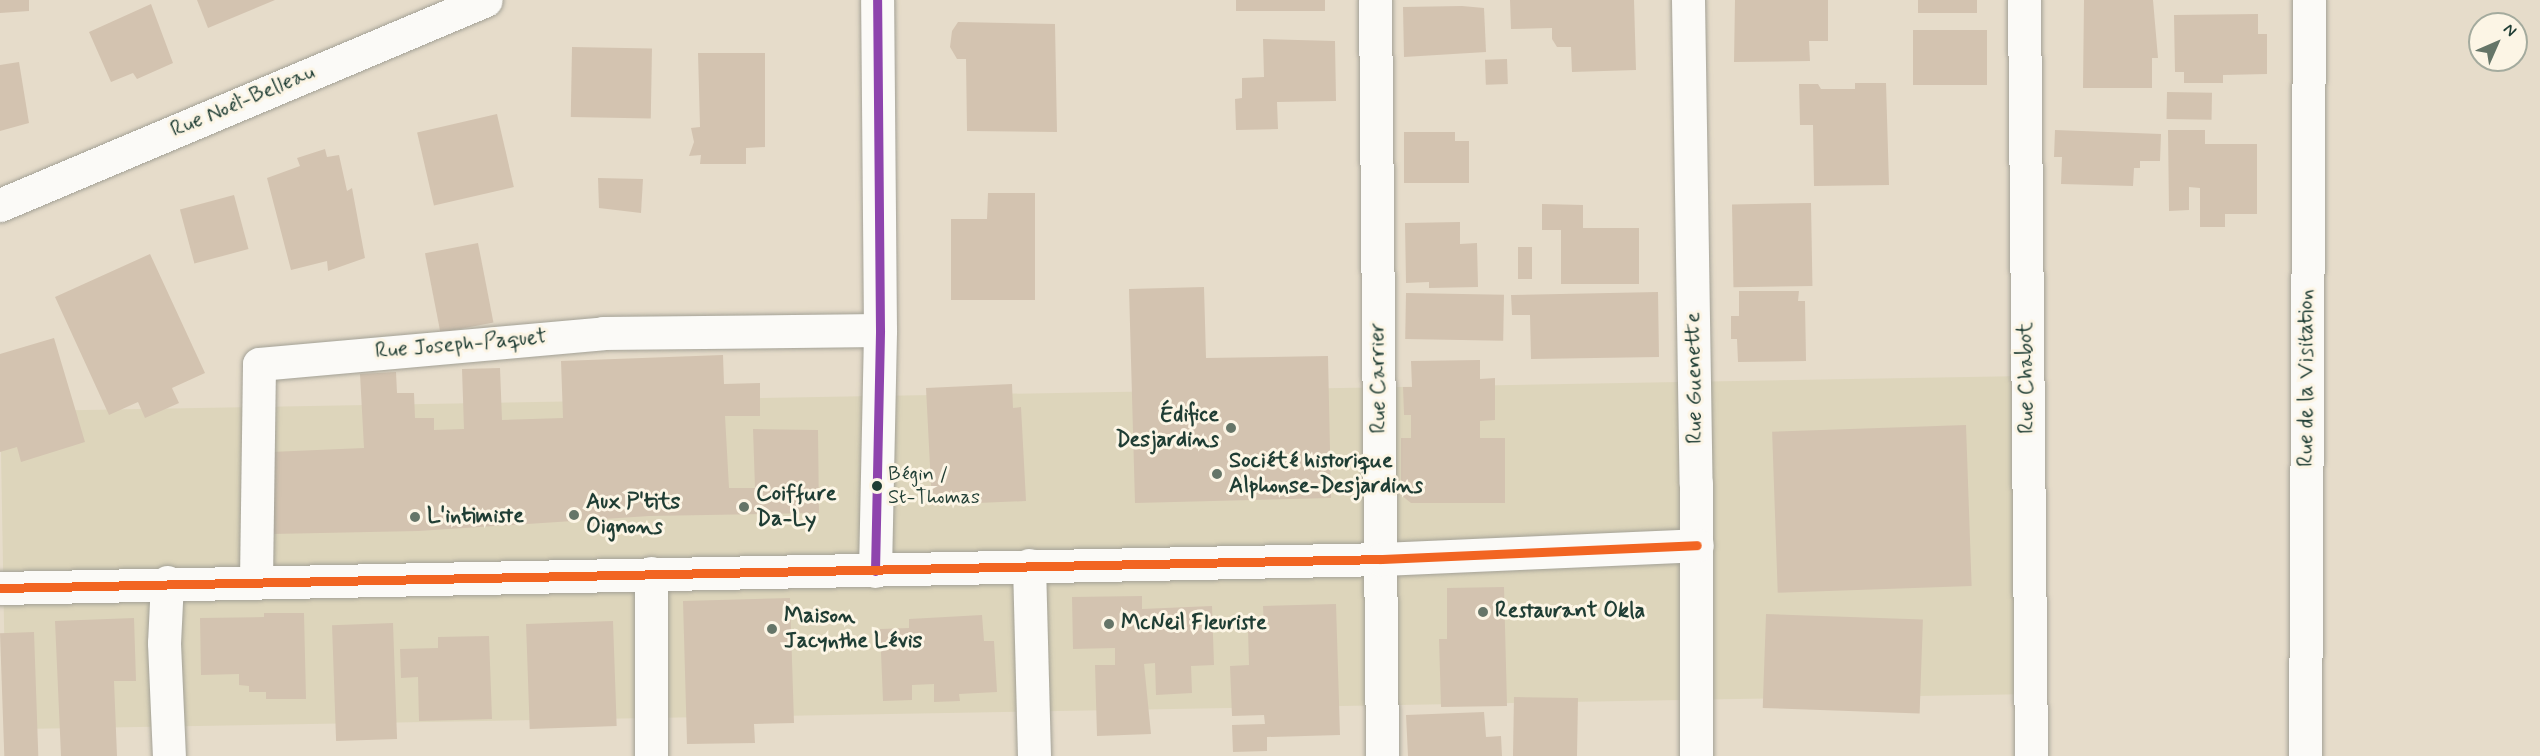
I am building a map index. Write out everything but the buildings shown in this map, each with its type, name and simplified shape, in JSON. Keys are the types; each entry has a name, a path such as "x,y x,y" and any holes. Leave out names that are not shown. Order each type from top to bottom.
{"street":[{"name":"Rue Noël-Belleau","path":"0,204 486,0"},
{"path":"875,571 880,330 878,0"},
{"name":"Rue Carrier","path":"1375,0 1382,756"},
{"name":"Rue Guenette","path":"1688,0 1697,545 1696,756"},
{"name":"Rue Chabot","path":"2024,0 2031,756"},
{"name":"Rue de la Visitation","path":"2305,756 2309,0"},
{"name":"Rue Joseph-Paquet","path":"256,580 259,364 603,333 880,330"},
{"path":"0,588 256,580 875,571 1381,559 1697,545"},
{"path":"1029,566 1034,756"},
{"path":"651,573 651,756"},
{"path":"167,582 164,643 169,756"}],"shaded area":[{"path":"2027,376 2033,694 6,729 0,411"}],"transit line":[{"path":"875,571 880,330 877,0"},
{"path":"0,588 1381,559 1697,545"}],"place":[{"name":"Édifice Desjardins","path":"1231,428"},
{"name":"Société historique Alphonse-Desjardins","path":"1217,474"},
{"name":"Bégin / St-Thomas","path":"877,486"},
{"name":"Coiffure Da-Ly","path":"744,507"},
{"name":"Aux P'tits Oignons","path":"574,515"},
{"name":"L'intimiste","path":"415,517"},
{"name":"Restaurant Okla","path":"1483,612"},
{"name":"McNeil Fleuriste","path":"1109,624"},
{"name":"Maison Jacynthe Lévis","path":"772,629"}]}
